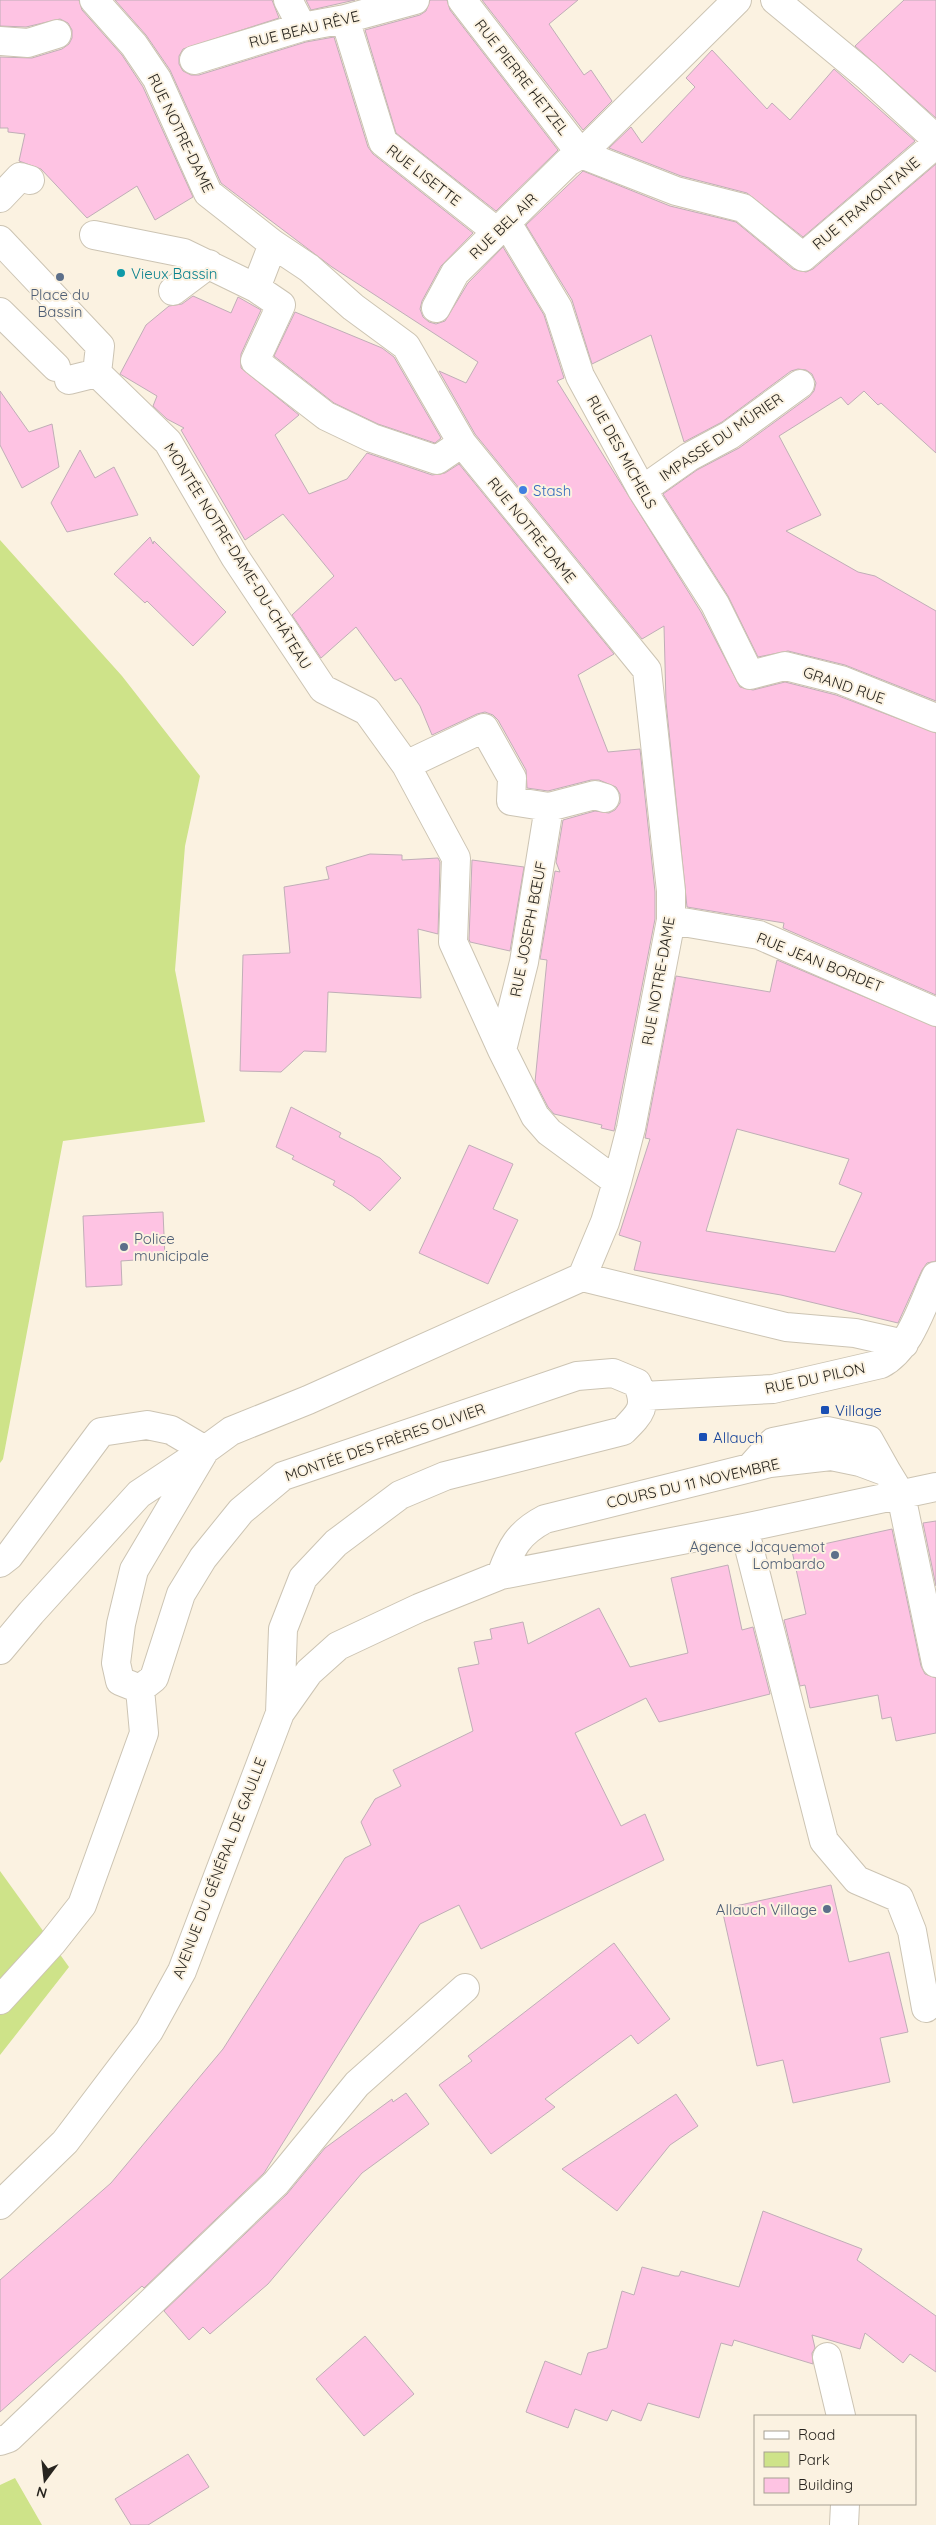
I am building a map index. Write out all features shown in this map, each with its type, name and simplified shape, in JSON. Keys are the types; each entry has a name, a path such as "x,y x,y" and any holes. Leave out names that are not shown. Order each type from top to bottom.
{"street":[{"name":"RUE NOTRE-DAME","path":"94,0 134,45 157,79 208,193 273,244 309,268 353,307 406,346 462,443 647,670 671,891 671,920 631,1128 617,1182"},
{"path":"288,0 302,27"},
{"name":"RUE BEAU RÊVE","path":"194,60 302,27 345,19 415,0"},
{"name":"RUE PIERRE HETZEL","path":"462,0 582,154"},
{"name":"RUE BEL AIR","path":"436,308 455,273 568,162 582,154 737,0"},
{"path":"775,0 867,76 936,139"},
{"name":"RUE LISETTE","path":"345,19 383,142 502,227"},
{"path":"0,40 28,43 57,34"},
{"name":"RUE TRAMONTANE","path":"582,154 676,191 744,208 803,257 936,144"},
{"path":"0,198 20,177 30,180"},
{"name":"RUE DES MICHELS","path":"502,227 558,308 580,376 642,490 715,604 750,676"},
{"path":"94,235 184,253 256,288 281,305 255,361 326,416 372,438 438,460 462,443"},
{"path":"0,240 100,346 97,373 62,373 0,312"},
{"path":"256,288 273,244"},
{"path":"173,291 209,264"},
{"name":"MONTÉE NOTRE-DAME-DU-CHÂTEAU","path":"97,373 168,442 235,557 323,689 367,711 406,765 456,858 453,942 502,1050 535,1116 549,1132 617,1182"},
{"name":"IMPASSE DU MÛRIER","path":"642,490 689,457 730,435 800,384"},
{"name":"GRAND RUE","path":"750,676 785,666 841,680 936,718"},
{"path":"406,765 484,728 512,778 511,801 550,807 595,795 605,798"},
{"name":"RUE JOSEPH BŒUF","path":"502,1050 524,962 550,807"},
{"name":"RUE JEAN BORDET","path":"671,920 758,935 936,1012"},
{"path":"582,1277 604,1222 617,1182"},
{"name":"RUE DU PILON","path":"643,1396 773,1389 882,1364 894,1357 904,1344 936,1276"},
{"path":"0,1650 30,1613 139,1494 205,1450 231,1430 308,1400 582,1277 786,1327 855,1333 904,1344"},
{"name":"MONTÉE DES FRÈRES OLIVIER","path":"140,1689 154,1678 181,1594 203,1558 241,1511 283,1476 577,1376 612,1373 637,1383 643,1396"},
{"path":"280,1713 283,1628 303,1578 336,1543 400,1495 445,1476 622,1430 640,1414 643,1396"},
{"path":"0,1564 71,1474 101,1432 147,1425 171,1430 205,1450"},
{"path":"0,2000 52,1943 82,1905 144,1733 140,1689 120,1681 116,1664 121,1624 134,1570 205,1450"},
{"name":"COURS DU 11 NOVEMBRE","path":"501,1575 511,1548 529,1527 545,1519 770,1463 831,1456 860,1462 887,1472 901,1495 936,1663"},
{"path":"280,1713 309,1672 338,1646 419,1608 501,1575 744,1528 936,1487"},
{"path":"744,1528 824,1841 857,1880 899,1898 912,1931 926,2008"},
{"name":"AVENUE DU GÉNÉRAL DE GAULLE","path":"0,2205 64,2142 149,2031 182,1971 280,1713"},
{"path":"0,2442 9,2438 276,2183 357,2084 465,1988"},
{"path":"827,2357 841,2415"},
{"path":"844,2525 845,2505"}],"green space":[{"path":"0,540 122,676 200,776 185,846 175,970 205,1122 63,1141 3,1459 0,1463"},
{"path":"0,1871 69,1967 0,2055"},
{"path":"15,2478 42,2525 0,2525 0,2485"}],"building":[{"path":"0,0 79,0 82,10 122,55 143,87 193,197 155,220 137,186 87,218 41,169 19,161 25,134 8,132 8,128 0,128 0,57 32,58 62,49 69,44 72,38 72,30 68,23 60,19 26,27 0,26"},
{"path":"115,0 272,0 279,18 183,49 179,56 179,64 183,71 191,75 199,75 306,42 334,37 368,147 373,154 473,233 441,266 422,301 420,309 423,317 429,322 436,324 445,321 468,283 503,247 544,315 564,378 557,381 701,612 740,687 753,690 785,682 836,695 936,733 936,995 783,928 784,923 687,907 666,702 664,626 642,639 475,434 439,371 466,383 478,362 332,267 221,183 170,70 146,35"},
{"path":"306,0 355,0 311,10"},
{"path":"430,0 447,0 450,10 558,150 496,211 396,133 365,30 420,15 426,11"},
{"path":"482,0 578,0 549,24 584,75 591,70 612,101 583,130"},
{"path":"904,0 936,0 936,118 855,46"},
{"path":"712,50 767,109 772,103 790,120 834,69 915,141 803,237 747,193 681,176 609,148 631,127 642,143 695,87 686,78"},
{"path":"936,164 936,453 881,403 878,405 864,391 848,405 841,397 779,436 821,515 786,531 858,572 875,576 936,611 936,701 845,665 788,651 758,657 728,596 663,494 697,470 739,448 809,397 814,391 816,383 812,374 806,370 798,369 791,371 722,422 684,442 651,335 592,364 572,300 526,225 583,171 670,206 736,222 793,269 806,272 813,269"},
{"path":"193,296 231,313 238,297 261,310 241,354 241,368 299,415 275,435 309,494 347,479 367,453 432,475 445,473 459,464 614,654 578,675 608,752 640,749 655,892 655,919 614,1131 601,1128 602,1125 554,1114 548,1107 535,1082 547,960 540,959 555,871 560,872 556,862 563,820 595,811 609,813 615,810 620,803 620,794 616,787 599,780 591,780 548,791 527,788 526,770 498,720 493,715 485,712 432,735 420,706 401,678 395,681 356,627 321,658 292,615 334,576 283,514 245,540 181,430 184,428 167,419 153,406 157,396 120,374 146,325 169,306 182,304"},
{"path":"295,312 382,348 394,357 441,438 435,443 378,424 334,403 274,356"},
{"path":"0,391 29,432 52,424 59,467 22,488 0,445"},
{"path":"80,450 95,478 114,467 138,515 67,532 51,503"},
{"path":"150,537 153,544 154,541 226,612 193,646 147,601 145,603 114,574"},
{"path":"370,854 402,855 402,860 438,858 440,862 438,934 418,929 421,998 328,992 326,1052 304,1051 281,1072 240,1071 243,955 290,953 284,887 329,879 326,867"},
{"path":"472,860 524,867 510,951 470,942"},
{"path":"777,960 936,1027 936,1261 927,1263 922,1270 898,1323 781,1295 634,1270 641,1242 619,1235 650,1139 645,1138 676,976 770,992","holes":["737,1129 849,1159 839,1184 862,1193 835,1252 706,1231"]},
{"path":"291,1107 341,1133 339,1137 380,1158 401,1178 370,1211 353,1197 333,1185 335,1181 292,1159 294,1156 276,1147"},
{"path":"469,1145 513,1164 493,1209 518,1220 488,1284 419,1253"},
{"name":"Police municipale","path":"163,1212 165,1258 121,1261 122,1285 86,1287 83,1216"},
{"path":"936,1521 936,1586 923,1523"},
{"path":"892,1529 921,1666 925,1674 936,1678 936,1733 896,1741 891,1717 882,1719 878,1695 810,1708 805,1685 800,1686 784,1620 806,1614 792,1551"},
{"path":"728,1565 742,1630 753,1627 770,1694 659,1722 646,1698 575,1733 621,1826 645,1814 664,1860 481,1949 459,1905 420,1924 264,2173 144,2288 142,2286 0,2412 0,2280 111,2183 223,2049 345,1858 371,1845 361,1822 375,1799 401,1786 393,1770 473,1731 458,1668 479,1664 474,1642 492,1639 490,1629 523,1622 528,1644 599,1608 630,1667 688,1653 671,1578"},
{"path":"831,1885 849,1962 889,1952 908,2032 880,2038 890,2082 793,2103 783,2060 757,2066 722,1909"},
{"path":"614,1943 670,2019 638,2044 631,2035 545,2099 555,2107 491,2154 439,2085 472,2061 468,2056"},
{"path":"406,2093 429,2124 362,2173 268,2284 210,2334 203,2327 189,2340 164,2311 287,2194 325,2148 392,2099 393,2102"},
{"path":"676,2094 698,2126 670,2145 617,2211 562,2169"},
{"path":"763,2211 862,2249 857,2260 936,2316 936,2372 910,2354 903,2363 865,2333 860,2349 812,2335 815,2348 812,2353 813,2364 734,2340 732,2346 721,2343 699,2418 648,2403 641,2421 612,2410 607,2421 575,2409 568,2428 526,2412 545,2361 581,2375 588,2353 607,2348 622,2291 634,2295 642,2267 675,2276 679,2276 681,2271 739,2287"},
{"path":"365,2336 414,2394 364,2436 316,2379"},
{"path":"188,2454 209,2487 148,2525 131,2525 115,2499"}],"place":[{"name":"Vieux Bassin","path":"121,273"},
{"name":"Place du Bassin","path":"60,277"},
{"name":"Stash","path":"523,490"},
{"name":"Police municipale","path":"124,1247"},
{"name":"Village","path":"825,1410"},
{"name":"Allauch","path":"703,1437"},
{"name":"Agence Jacquemot Lombardo","path":"835,1555"},
{"name":"Allauch Village","path":"827,1909"}]}
